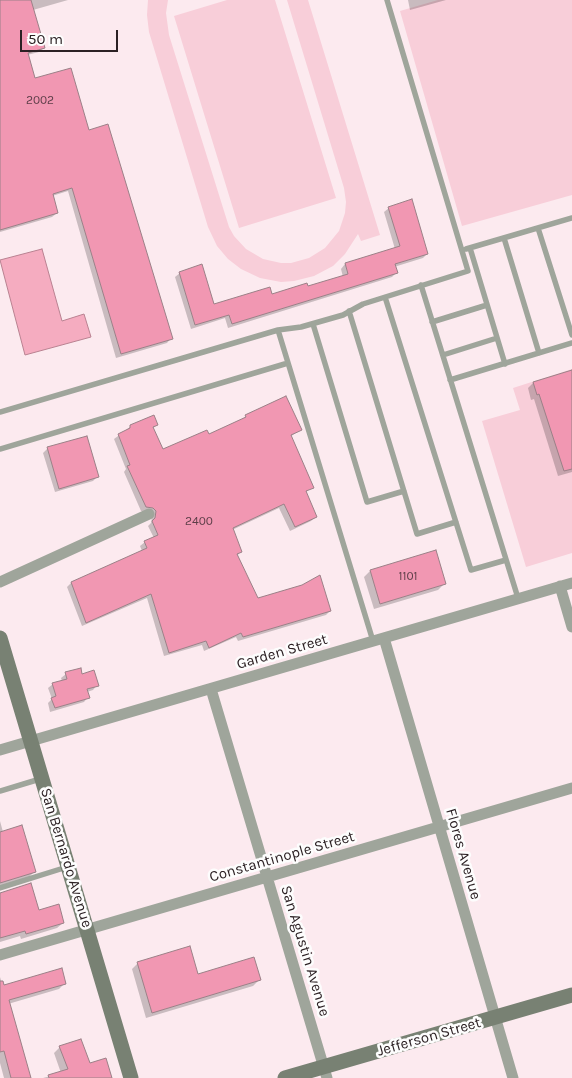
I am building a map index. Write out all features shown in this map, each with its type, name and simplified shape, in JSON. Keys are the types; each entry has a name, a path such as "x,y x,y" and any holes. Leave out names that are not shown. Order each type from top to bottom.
{"main road":[{"name":"San Bernardo Avenue","path":"1,642 131,1078"},
{"name":"Jefferson Street","path":"285,1078 326,1072 496,1017 572,995"}],"street":[{"path":"0,582 149,514"},
{"name":"Garden Street","path":"0,750 572,583"},
{"path":"560,586 572,627"},
{"name":"Flores Avenue","path":"378,639 440,826 513,1078"},
{"name":"San Agustin Avenue","path":"211,688 326,1072"},
{"name":"Constantinople Street","path":"0,955 572,788"}],"lane":[{"path":"0,412 278,330 313,324 363,304 468,270 386,0"},
{"path":"462,250 572,218"},
{"path":"538,228 572,335"},
{"path":"504,238 539,353"},
{"path":"470,248 505,364"},
{"path":"421,286 518,598"},
{"path":"385,297 471,570 506,560"},
{"path":"432,322 487,305"},
{"path":"349,311 417,534 456,522"},
{"path":"313,324 368,502 404,491"},
{"path":"278,330 378,639"},
{"path":"443,355 497,338"},
{"path":"450,380 572,343"},
{"path":"0,449 288,363"},
{"path":"0,791 42,778"},
{"path":"0,888 68,867"}],"shaded area":[{"path":"148,0 168,0 166,13 169,35 229,227 234,236 246,249 263,259 291,263 309,258 325,248 339,231 345,213 346,202 344,188 287,0 308,0 380,235 361,241 358,234 345,254 333,266 314,276 294,281 281,282 260,278 241,269 228,259 217,246 208,227 149,32"},
{"path":"227,0 275,0 336,198 239,228 174,16"},
{"path":"438,0 572,0 572,195 462,226 400,11"},
{"path":"42,249 62,321 84,314 91,337 25,355 0,260"},
{"path":"572,369 572,553 526,567 482,421 520,410 513,388"}],"building":[{"path":"0,0 31,0 45,48 28,53 35,78 71,68 89,130 108,124 173,339 121,354 72,188 53,194 58,213 0,230"},
{"path":"412,199 428,254 395,264 398,273 232,324 229,315 195,325 179,272 202,264 214,304 270,287 272,294 307,283 308,286 348,274 345,263 400,246 388,207"},
{"path":"572,370 572,469 564,471 539,394 537,395 533,382"},
{"path":"286,396 302,430 291,435 314,488 306,491 317,517 295,527 284,504 233,528 242,552 237,554 258,598 302,585 320,575 331,611 243,637 241,633 209,648 206,641 169,653 151,594 86,623 71,582 147,548 144,541 158,535 152,521 155,518 156,511 153,508 146,507 127,466 130,465 118,434 130,428 130,425 154,415 158,425 153,427 163,449 207,430 209,434"},
{"path":"87,436 99,477 59,489 47,447"},
{"path":"436,550 446,584 380,604 370,570"},
{"path":"81,668 82,674 94,670 99,686 87,689 90,698 55,708 51,698 56,696 52,683 67,679 65,672"},
{"path":"22,825 36,872 0,883 0,832"},
{"path":"31,883 39,910 59,904 64,923 26,934 25,931 0,938 0,893"},
{"path":"190,946 198,974 254,957 261,980 152,1013 137,962"},
{"path":"62,968 66,984 9,1000 31,1078 11,1078 4,1051 0,1052 0,981 3,981 4,985"},
{"path":"81,1039 90,1063 106,1058 112,1078 49,1078 48,1075 68,1069 59,1046"}]}
